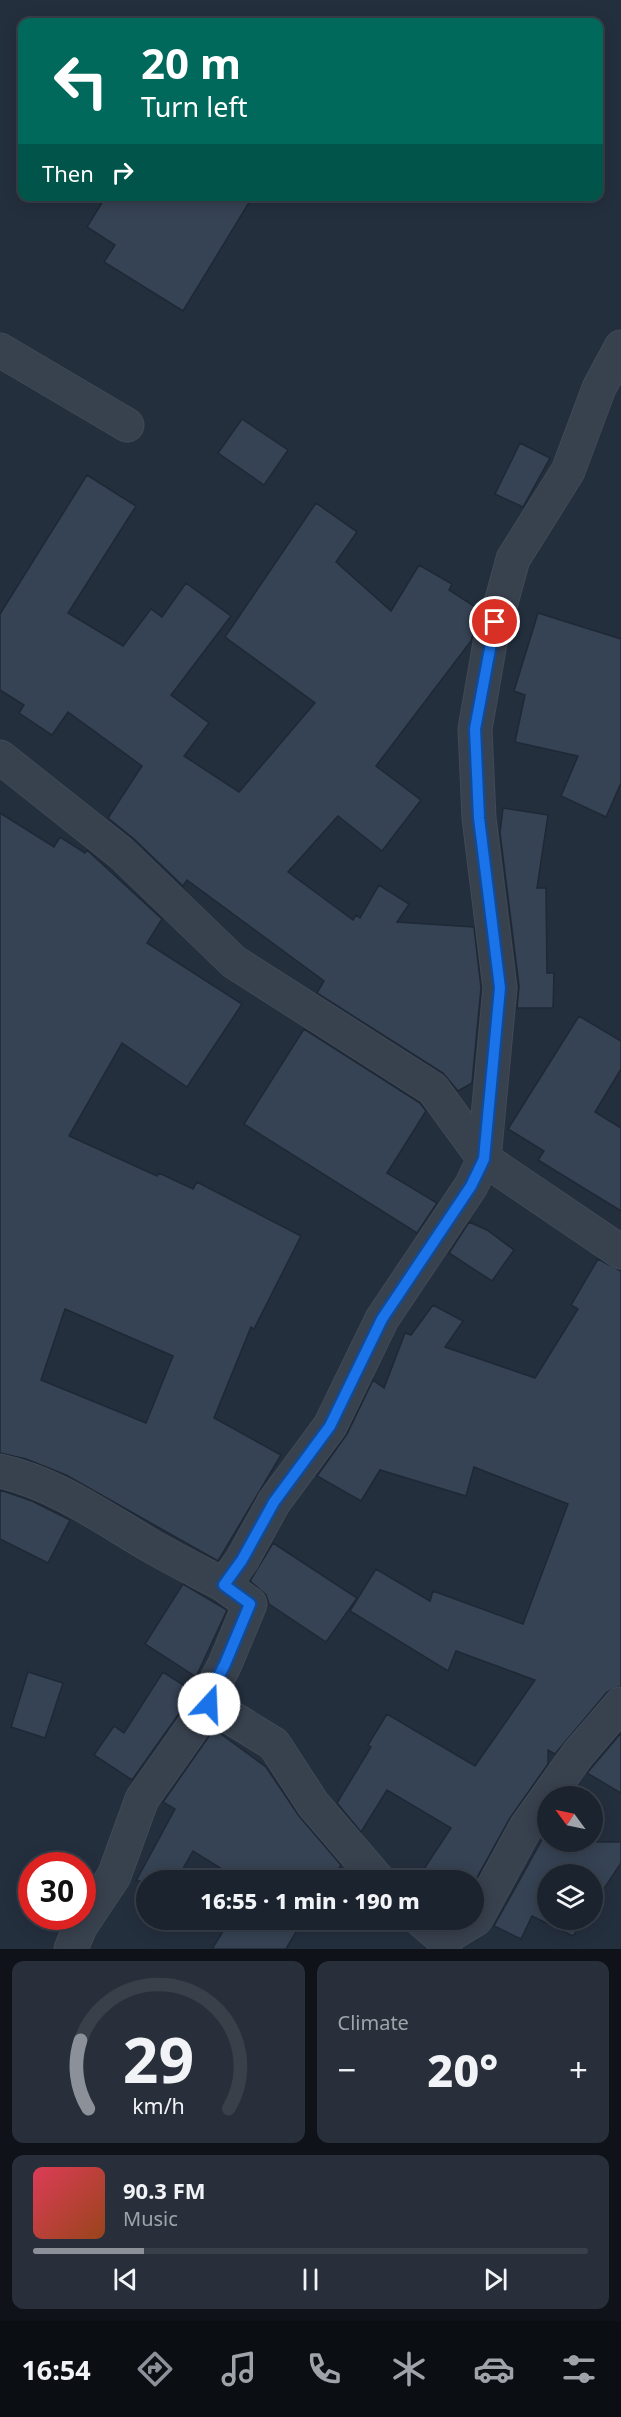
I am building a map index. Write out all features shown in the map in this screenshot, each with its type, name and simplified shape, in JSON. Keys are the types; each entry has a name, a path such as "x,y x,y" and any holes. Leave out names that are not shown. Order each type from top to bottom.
{"street":[{"path":"224,1585 242,1560 274,1502 330,1426 382,1319 471,1186 484,1159 500,988 479,818 475,729 482,686 490,644 513,559 568,471 599,388 621,347"},
{"path":"0,350 127,425"},
{"path":"0,757 121,853 234,962 433,1089 484,1159 621,1252"},
{"path":"0,1471 22,1476 73,1498 149,1545 224,1585 250,1604 225,1664 209,1695 209,1704 142,1799 114,1876 80,1927 71,1949"},
{"path":"209,1704 274,1744 313,1804 370,1870"},
{"path":"436,1936 476,1919 526,1827 578,1754 621,1704"}],"building":[{"path":"103,201 250,201 183,311 104,262 115,245 87,227"},
{"path":"242,419 288,450 264,485 218,453"},
{"path":"520,443 550,458 523,507 495,494"},
{"path":"87,475 136,506 68,613 123,646 151,609 162,617 186,583 231,616 171,695 209,723 184,756 239,792 315,703 225,637 316,503 357,532 336,562 391,611 419,565 452,584 449,590 480,610 471,641 376,766 421,800 382,851 338,816 288,872 353,920 356,915 360,918 379,885 409,904 397,922 474,927 481,988 472,1083 458,1091 443,1073 317,993 324,981 187,880 183,886 134,839 108,818 142,766 68,712 52,735 19,713 24,705 0,690 0,614"},
{"path":"538,613 621,639 621,783 606,817 561,796 578,756 515,742 525,695 514,691"},
{"path":"503,808 548,815 537,888 546,888 547,973 554,973 553,1008 517,1008 519,986 500,833"},
{"path":"0,813 54,847 60,837 85,853 87,850 162,919 147,943 242,1004 187,1087 122,1043 69,1136 157,1176 159,1173 193,1189 197,1182 301,1236 254,1329 251,1327 214,1418 281,1455 218,1561 66,1475 26,1459 0,1453","holes":["65,1309 173,1356 146,1423 41,1380"]},
{"path":"579,1016 621,1041 621,1069 595,1112 621,1128 621,1211 538,1160 544,1151 508,1129"},
{"path":"304,1029 420,1103 426,1111 387,1173 437,1203 417,1233 244,1124"},
{"path":"469,1222 487,1230 514,1250 492,1281 449,1253"},
{"path":"598,1259 621,1271 621,1686 607,1692 555,1754 548,1750 548,1764 510,1818 481,1870 423,1870 451,1828 387,1790 361,1832 337,1803 371,1747 368,1745 387,1714 475,1766 535,1680 456,1651 448,1671 350,1611 376,1569 430,1601 433,1591 523,1624 568,1504 474,1467 466,1496 380,1470 361,1501 317,1476 347,1434 373,1380 384,1388 405,1333 411,1335 433,1305 463,1321 445,1347 535,1378 578,1309 571,1305"},
{"path":"0,1490 32,1501 70,1520 48,1563 0,1539"},
{"path":"273,1543 357,1598 326,1642 269,1604 266,1595 250,1581"},
{"path":"183,1584 227,1610 196,1677 145,1644"},
{"path":"28,1672 63,1683 45,1738 11,1727"},
{"path":"163,1672 191,1690 190,1698 132,1780 94,1755 114,1726 124,1733"},
{"path":"214,1729 266,1767 299,1816 341,1865 338,1870 223,1870 193,1851 182,1870 142,1870 175,1809 163,1802"},
{"path":"621,1733 621,1793 587,1773"},
{"path":"603,1842 621,1842 621,1863 603,1890 603,1864 537,1864 537,1918 532,1916 521,1939 494,1926 537,1849 537,1852 603,1852"},
{"path":"224,1930 297,1930 286,1949 212,1949"},
{"path":"561,1930 577,1930 573,1936"}],"route":[{"path":"209,1704 209,1695 225,1664 250,1604 224,1585 242,1560 274,1502 330,1426 382,1319 471,1186 484,1159 500,988 479,818 475,729 495,622"}]}
